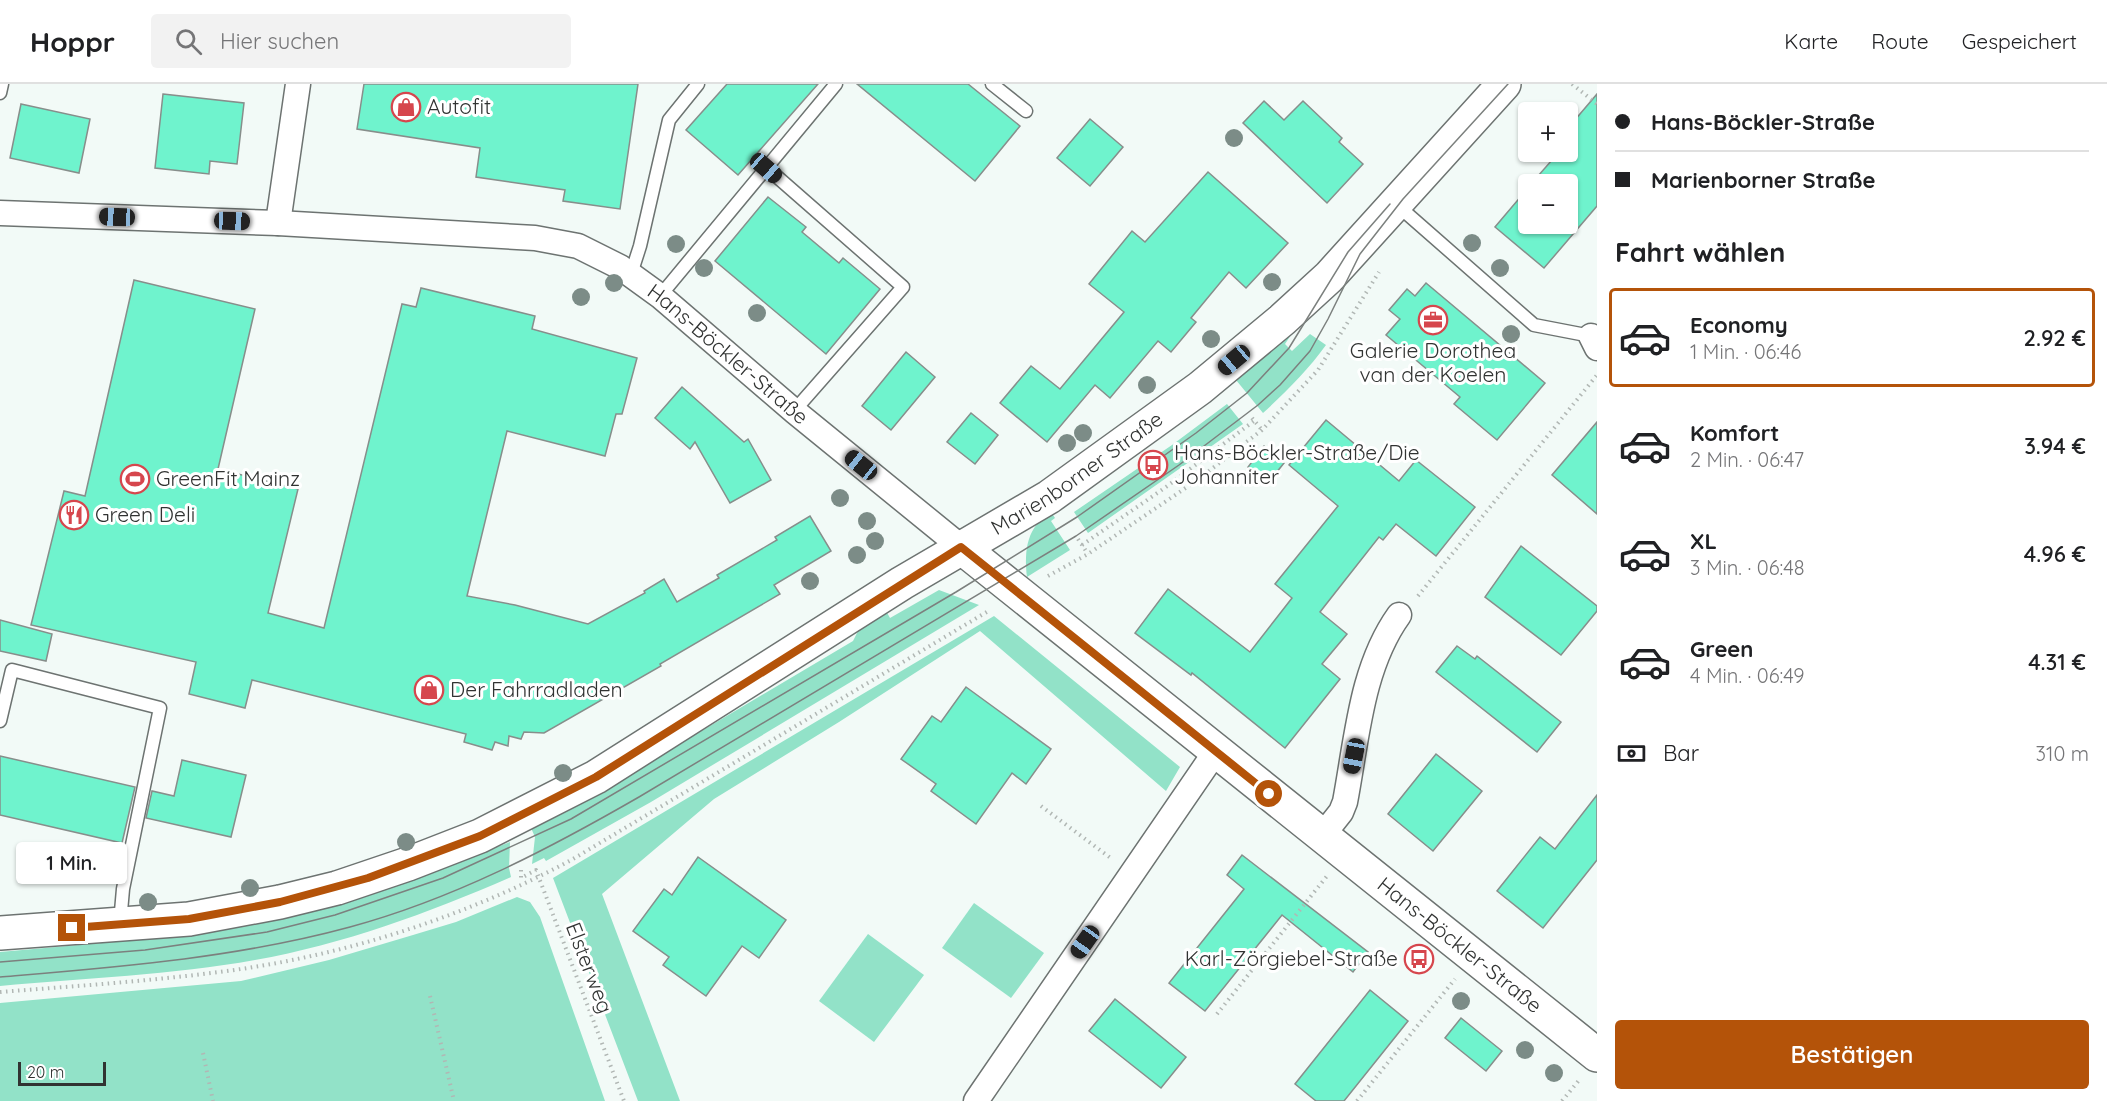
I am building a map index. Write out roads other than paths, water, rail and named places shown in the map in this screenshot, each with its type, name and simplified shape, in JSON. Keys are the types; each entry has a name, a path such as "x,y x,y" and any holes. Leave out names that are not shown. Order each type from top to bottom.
{"street":[{"path":"278,223 298,84"},
{"name":"Marienborner Straße","path":"0,933 120,926 189,919 280,902 368,878 480,836 596,777 961,547 1049,497 1200,388 1282,320 1329,277 1504,84"},
{"name":"Hans-Böckler-Straße","path":"0,213 278,223 535,238 578,246 631,274 961,547 1322,836 1589,1066"},
{"path":"1322,836 1341,812 1345,802 1367,686 1387,632 1399,615"},
{"path":"976,1101 1216,752"}],"lane":[{"path":"0,93 2,84"},
{"path":"631,274 640,246 669,120 698,84"},
{"path":"660,296 836,84"},
{"path":"992,84 1026,111"},
{"path":"766,168 903,286 794,411"},
{"path":"1396,203 1534,325 1594,342"},
{"path":"0,721 12,670 160,708 123,889 120,926"}],"tram line":[{"path":"0,977 133,965 220,954 307,938 350,927 388,916 462,888 570,836 639,797 1076,536 1179,465 1258,405 1280,385 1310,351 1360,254 1403,199 1508,84"},
{"path":"0,962 145,950 267,932 335,915 443,878 571,819 956,592 1077,517 1196,433 1247,393 1289,348 1348,252 1390,204"}],"place":[{"name":"Autofit","path":"406,107"},
{"name":"Galerie Dorothea van der Koelen","path":"1433,320"},
{"name":"Hans-Böckler-Straße/Die Johanniter","path":"1153,465"},
{"name":"GreenFit Mainz","path":"135,479"},
{"name":"Green Deli","path":"74,515"},
{"name":"Der Fahrradladen","path":"429,690"},
{"name":"Karl-Zörgiebel-Straße","path":"1419,959"}]}
